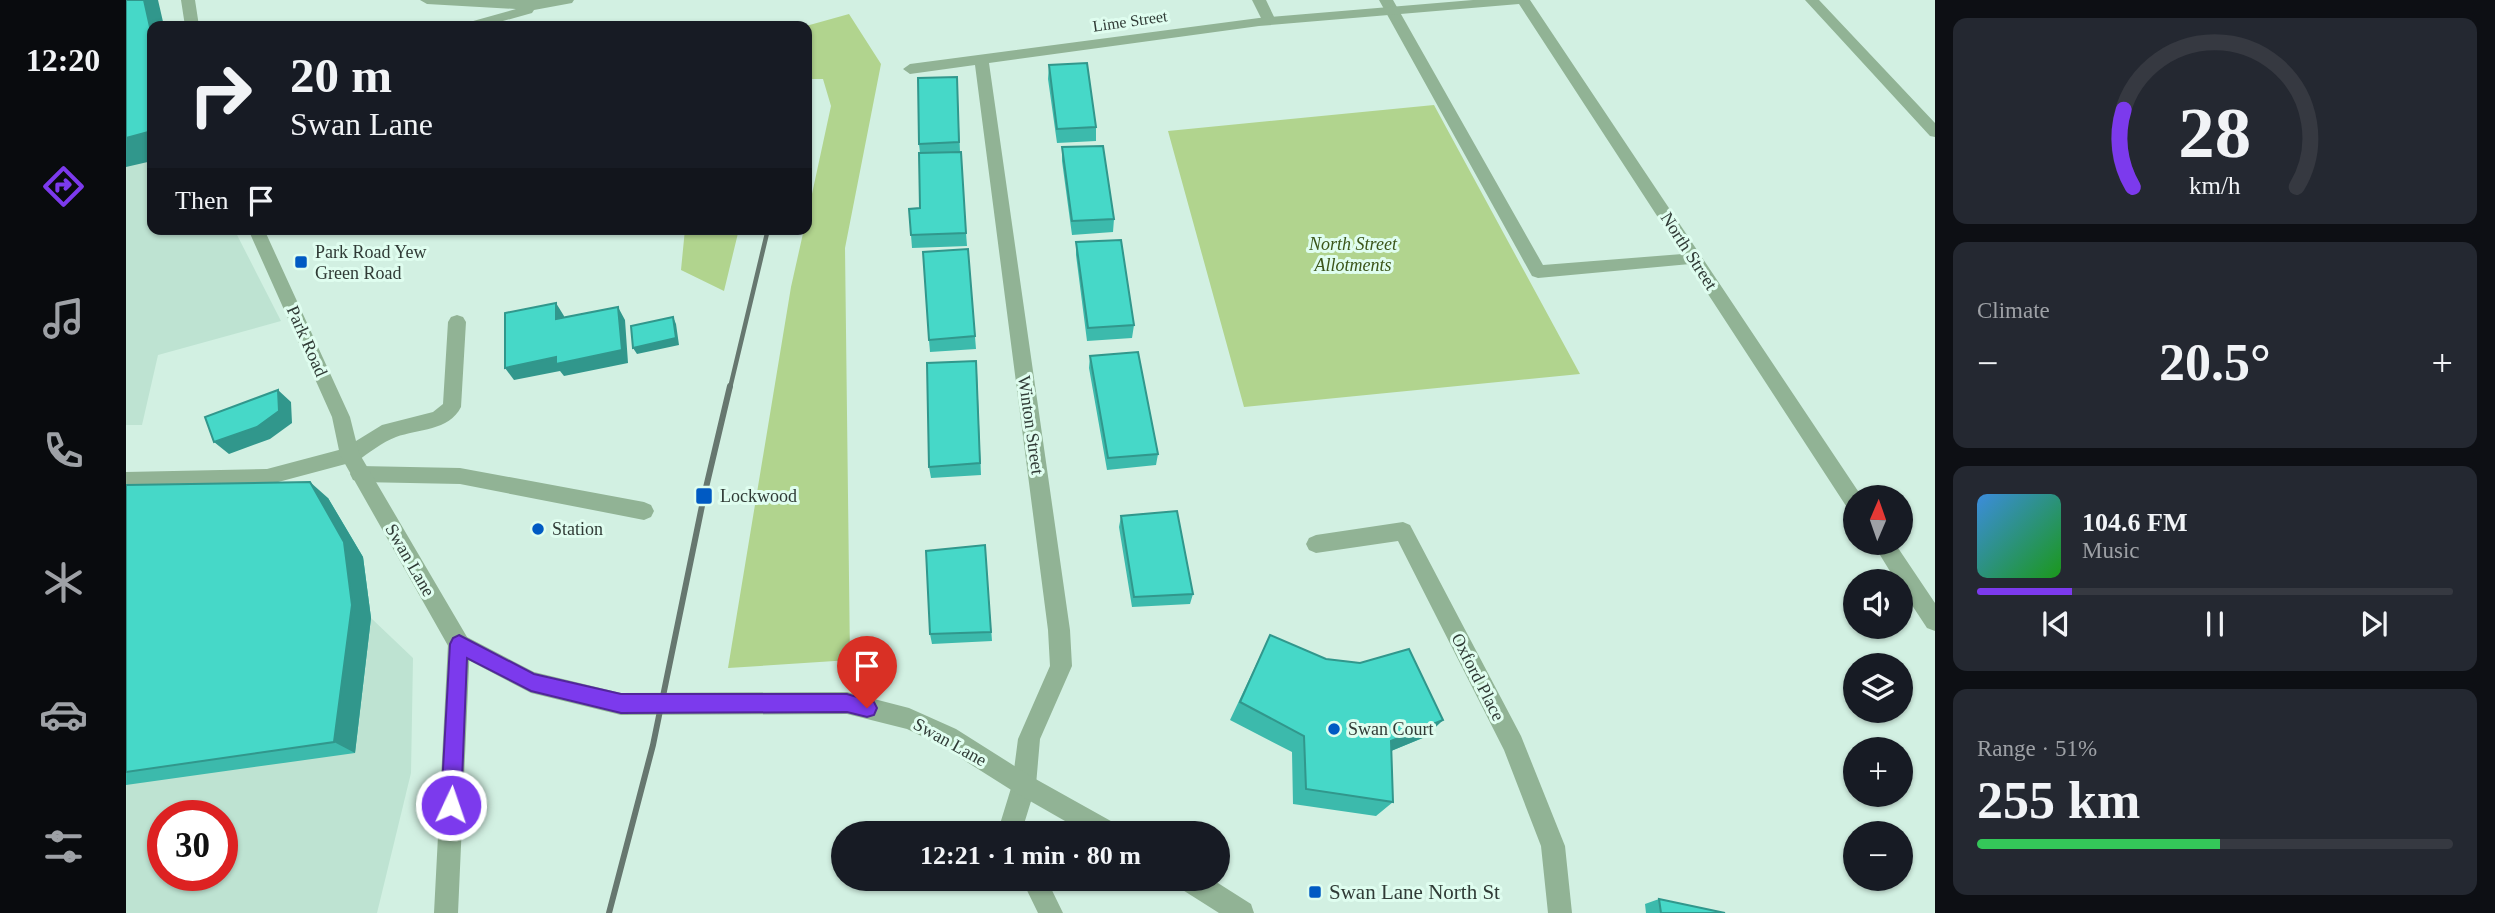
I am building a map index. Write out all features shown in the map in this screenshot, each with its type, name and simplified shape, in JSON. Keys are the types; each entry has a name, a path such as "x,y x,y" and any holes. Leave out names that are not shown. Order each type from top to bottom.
{"street":[{"path":"188,0 191,21"},
{"path":"427,0 541,6"},
{"path":"488,21 567,0"},
{"path":"1259,0 1269,21"},
{"name":"Lime Street","path":"911,69 1389,6 1523,0"},
{"name":"North Street","path":"1523,0 1843,485"},
{"path":"1812,0 1935,132"},
{"path":"1389,6 1538,272 1695,259"},
{"name":"Winton Street","path":"981,59 1057,616 1061,666 1030,738 1024,785 1013,821"},
{"name":"Park Road","path":"259,235 341,417 349,455"},
{"path":"126,480 267,477 349,455 389,431 439,418 452,407 457,322"},
{"name":"Swan Lane","path":"349,455 459,644 531,682 621,704 847,703 919,723 948,737 1024,785 1088,821"},
{"path":"360,474 460,476 644,511"},
{"name":"Oxford Place","path":"1316,544 1403,531 1513,744 1553,846 1560,913"},
{"path":"1891,555 1935,621"},
{"path":"446,913 459,644"},
{"path":"1040,891 1051,913"},
{"path":"1207,891 1242,913"}],"shaded area":[{"path":"126,0 147,21 147,235 237,235 281,321 158,355 142,425 126,425"},
{"path":"328,498 363,557 371,618 413,658 411,773 377,913 126,913 126,501"}],"green space":[{"path":"849,14 881,64 845,248 850,660 728,668 791,287 803,235 812,235 812,194 831,106 823,79 812,79 812,24"},
{"name":"North Street Allotments","path":"1434,105 1580,374 1244,407 1168,131"},
{"path":"684,235 738,235 724,291 681,270"}],"building":[{"path":"126,0 144,0 149,21 147,132 126,138"},
{"path":"1087,63 1096,127 1057,129 1049,65"},
{"path":"957,77 959,142 919,144 918,78"},
{"path":"1103,146 1114,219 1072,221 1062,147"},
{"path":"961,152 966,233 911,235 909,209 920,208 919,153"},
{"path":"1121,240 1134,325 1088,328 1076,242"},
{"path":"968,249 975,336 929,340 923,252"},
{"path":"556,303 556,319 618,307 622,350 556,364 556,357 505,368 505,313"},
{"path":"673,317 676,338 633,348 631,326"},
{"path":"1138,352 1158,454 1108,458 1090,356"},
{"path":"976,361 980,463 929,467 927,363"},
{"path":"278,390 279,411 257,427 214,442 205,417"},
{"path":"310,482 344,542 352,605 334,742 126,772 126,485"},
{"path":"1177,511 1193,594 1134,597 1121,516"},
{"path":"985,545 991,632 930,634 926,551"},
{"name":"Swan Court","path":"1270,635 1326,659 1360,663 1409,649 1443,720 1391,741 1393,802 1306,789 1304,736 1240,702"},
{"path":"1659,899 1725,913 1661,913"}],"railway":[{"path":"730,388 767,235"},
{"path":"609,913 653,745 704,496 730,386"}],"place":[{"name":"Park Road Yew Green Road","path":"301,262"},
{"name":"Lockwood","path":"704,496"},
{"name":"Station","path":"538,529"},
{"name":"Swan Court","path":"1334,729"},
{"name":"Swan Lane North St","path":"1315,892"}],"route":[{"path":"451,805 459,644 531,682 621,704 736,701 847,703 867,708"}]}
